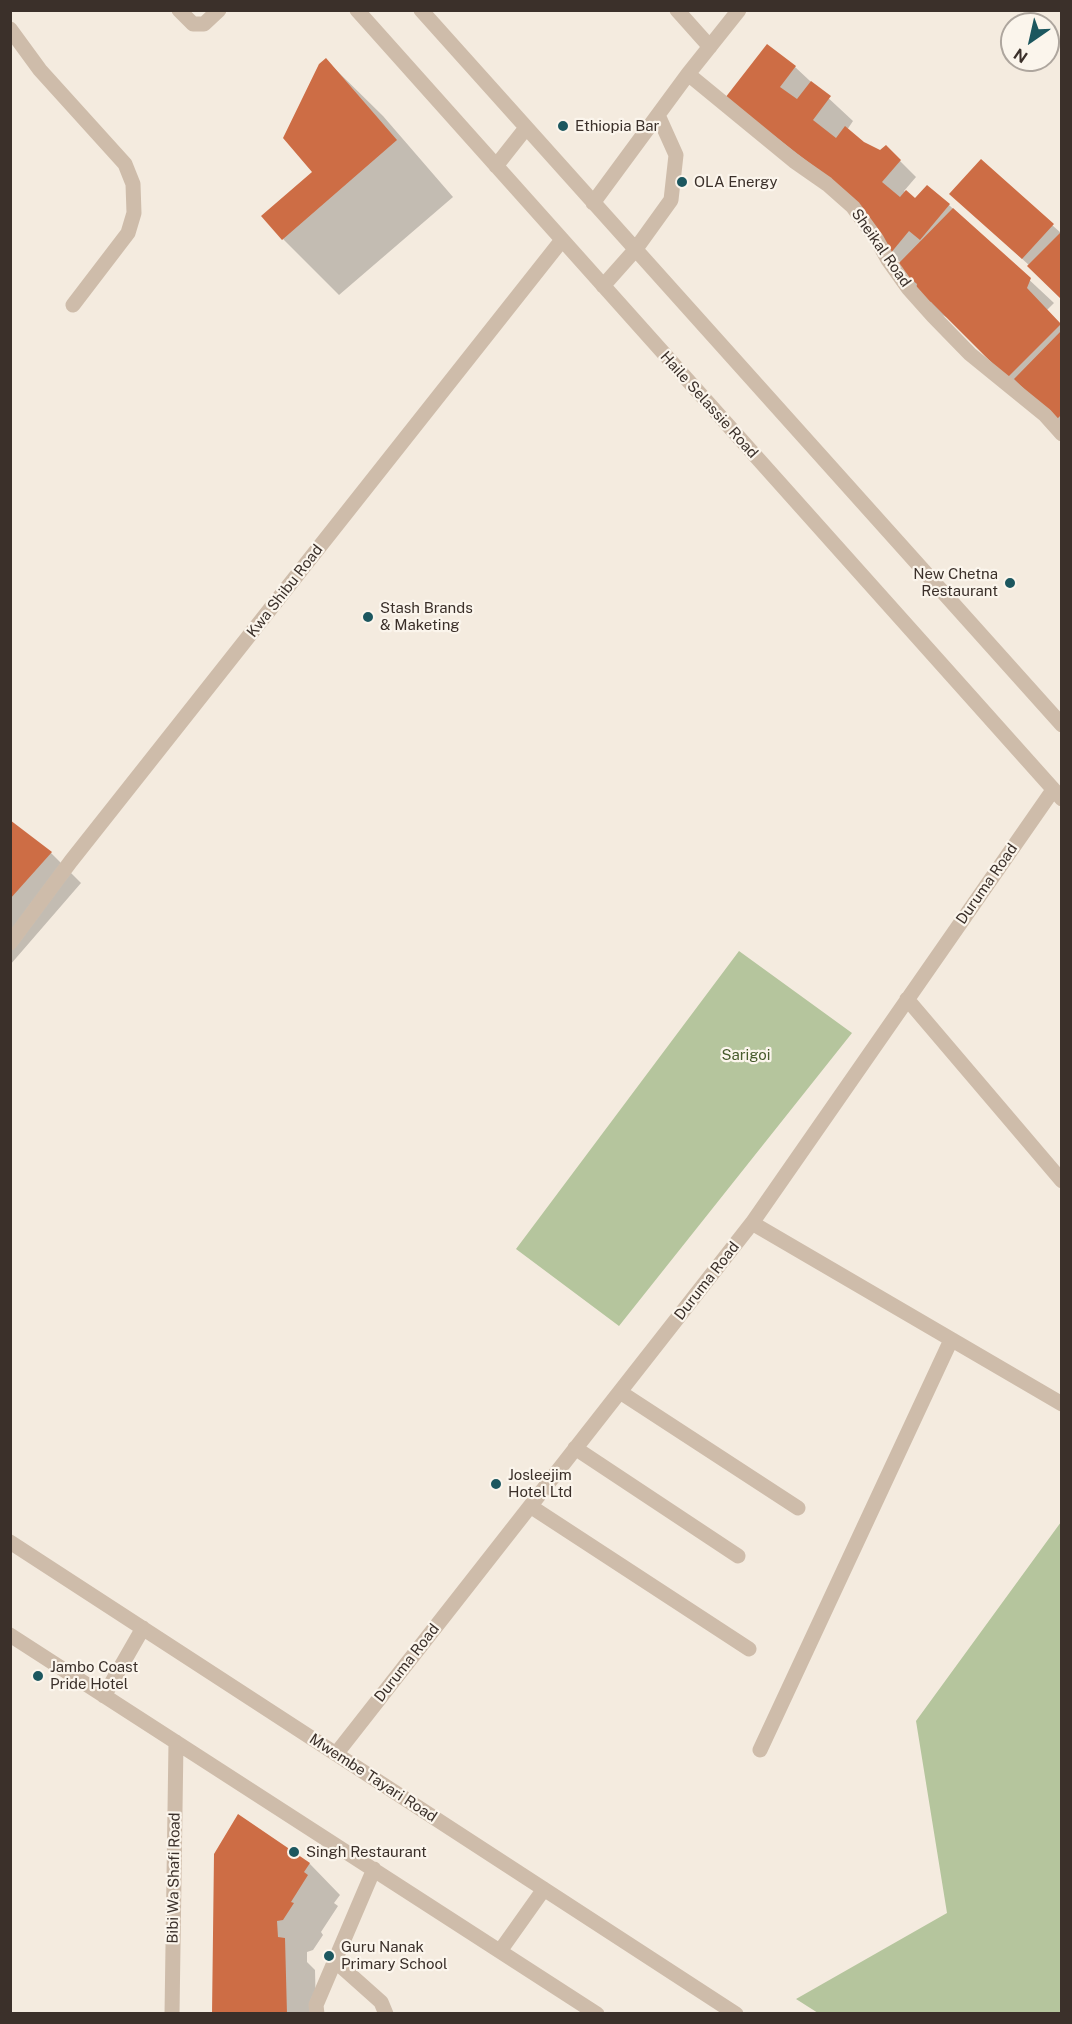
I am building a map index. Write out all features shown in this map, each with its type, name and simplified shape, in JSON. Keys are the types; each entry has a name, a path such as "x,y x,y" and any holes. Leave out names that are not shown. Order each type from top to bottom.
{"street":[{"path":"179,10 193,24 204,24 219,10"},
{"name":"Haile Selassie Road","path":"357,10 1057,794"},
{"path":"421,10 1062,725"},
{"path":"677,10 710,47"},
{"path":"593,203 688,74 739,10"},
{"path":"10,29 40,70 125,164 133,184 134,213 128,233 73,305"},
{"name":"Sheikal Road","path":"688,74 853,207 908,288 933,316 970,354 1045,415 1062,435"},
{"path":"603,286 635,250 670,200 676,155 658,115"},
{"path":"496,165 526,128"},
{"name":"Kwa Shibu Road","path":"10,943 71,861 562,240"},
{"name":"Duruma Road","path":"336,1754 752,1223 907,999 1057,794"},
{"path":"907,999 1062,1181"},
{"path":"752,1223 1062,1404"},
{"path":"760,1750 951,1340"},
{"path":"620,1392 798,1508"},
{"path":"575,1448 738,1556"},
{"path":"530,1506 749,1649"},
{"name":"Mwembe Tayari Road","path":"10,1542 736,2013"},
{"path":"104,1696 143,1628"},
{"path":"10,1635 597,2013"},
{"name":"Bibi Wa Shafi Road","path":"172,2013 176,1742"},
{"path":"317,2013 316,2005 374,1869"},
{"path":"500,1951 544,1889"},
{"path":"335,1961 381,2002 386,2013"}],"green space":[{"name":"Sarigoi","path":"739,951 852,1033 619,1326 516,1249"},
{"path":"1061,1522 1061,2013 818,2013 796,1999 947,1913 916,1721"}],"building":[{"path":"767,44 796,66 780,87 797,99 811,81 831,96 813,120 836,138 845,126 864,142 880,150 886,145 901,160 882,182 900,197 906,190 915,198 927,185 950,204 920,240 909,231 890,254 833,181 725,98"},
{"path":"326,58 397,140 282,240 261,216 312,172 283,138 319,64"},
{"path":"981,159 1054,224 1022,259 949,194"},
{"path":"953,208 1031,278 1027,288 1061,324 1007,378 931,302 927,301 916,289 917,284 909,280 898,264"},
{"path":"1062,231 1062,300 1027,266"},
{"path":"1062,330 1062,414 1056,420 1014,379"},
{"path":"10,820 52,852 10,899"},
{"path":"238,1814 310,1863 304,1872 308,1875 291,1902 294,1903 283,1920 277,1921 278,1937 285,1938 287,2014 212,2014 214,1854"}],"place":[{"name":"Ethiopia Bar","path":"563,126"},
{"name":"OLA Energy","path":"682,182"},
{"name":"New Chetna Restaurant","path":"1010,583"},
{"name":"Stash Brands & Maketing","path":"368,617"},
{"name":"Josleejim Hotel Ltd","path":"496,1484"},
{"name":"Jambo Coast Pride Hotel","path":"38,1676"},
{"name":"Singh Restaurant","path":"294,1852"},
{"name":"Guru Nanak Primary School","path":"329,1956"}]}
